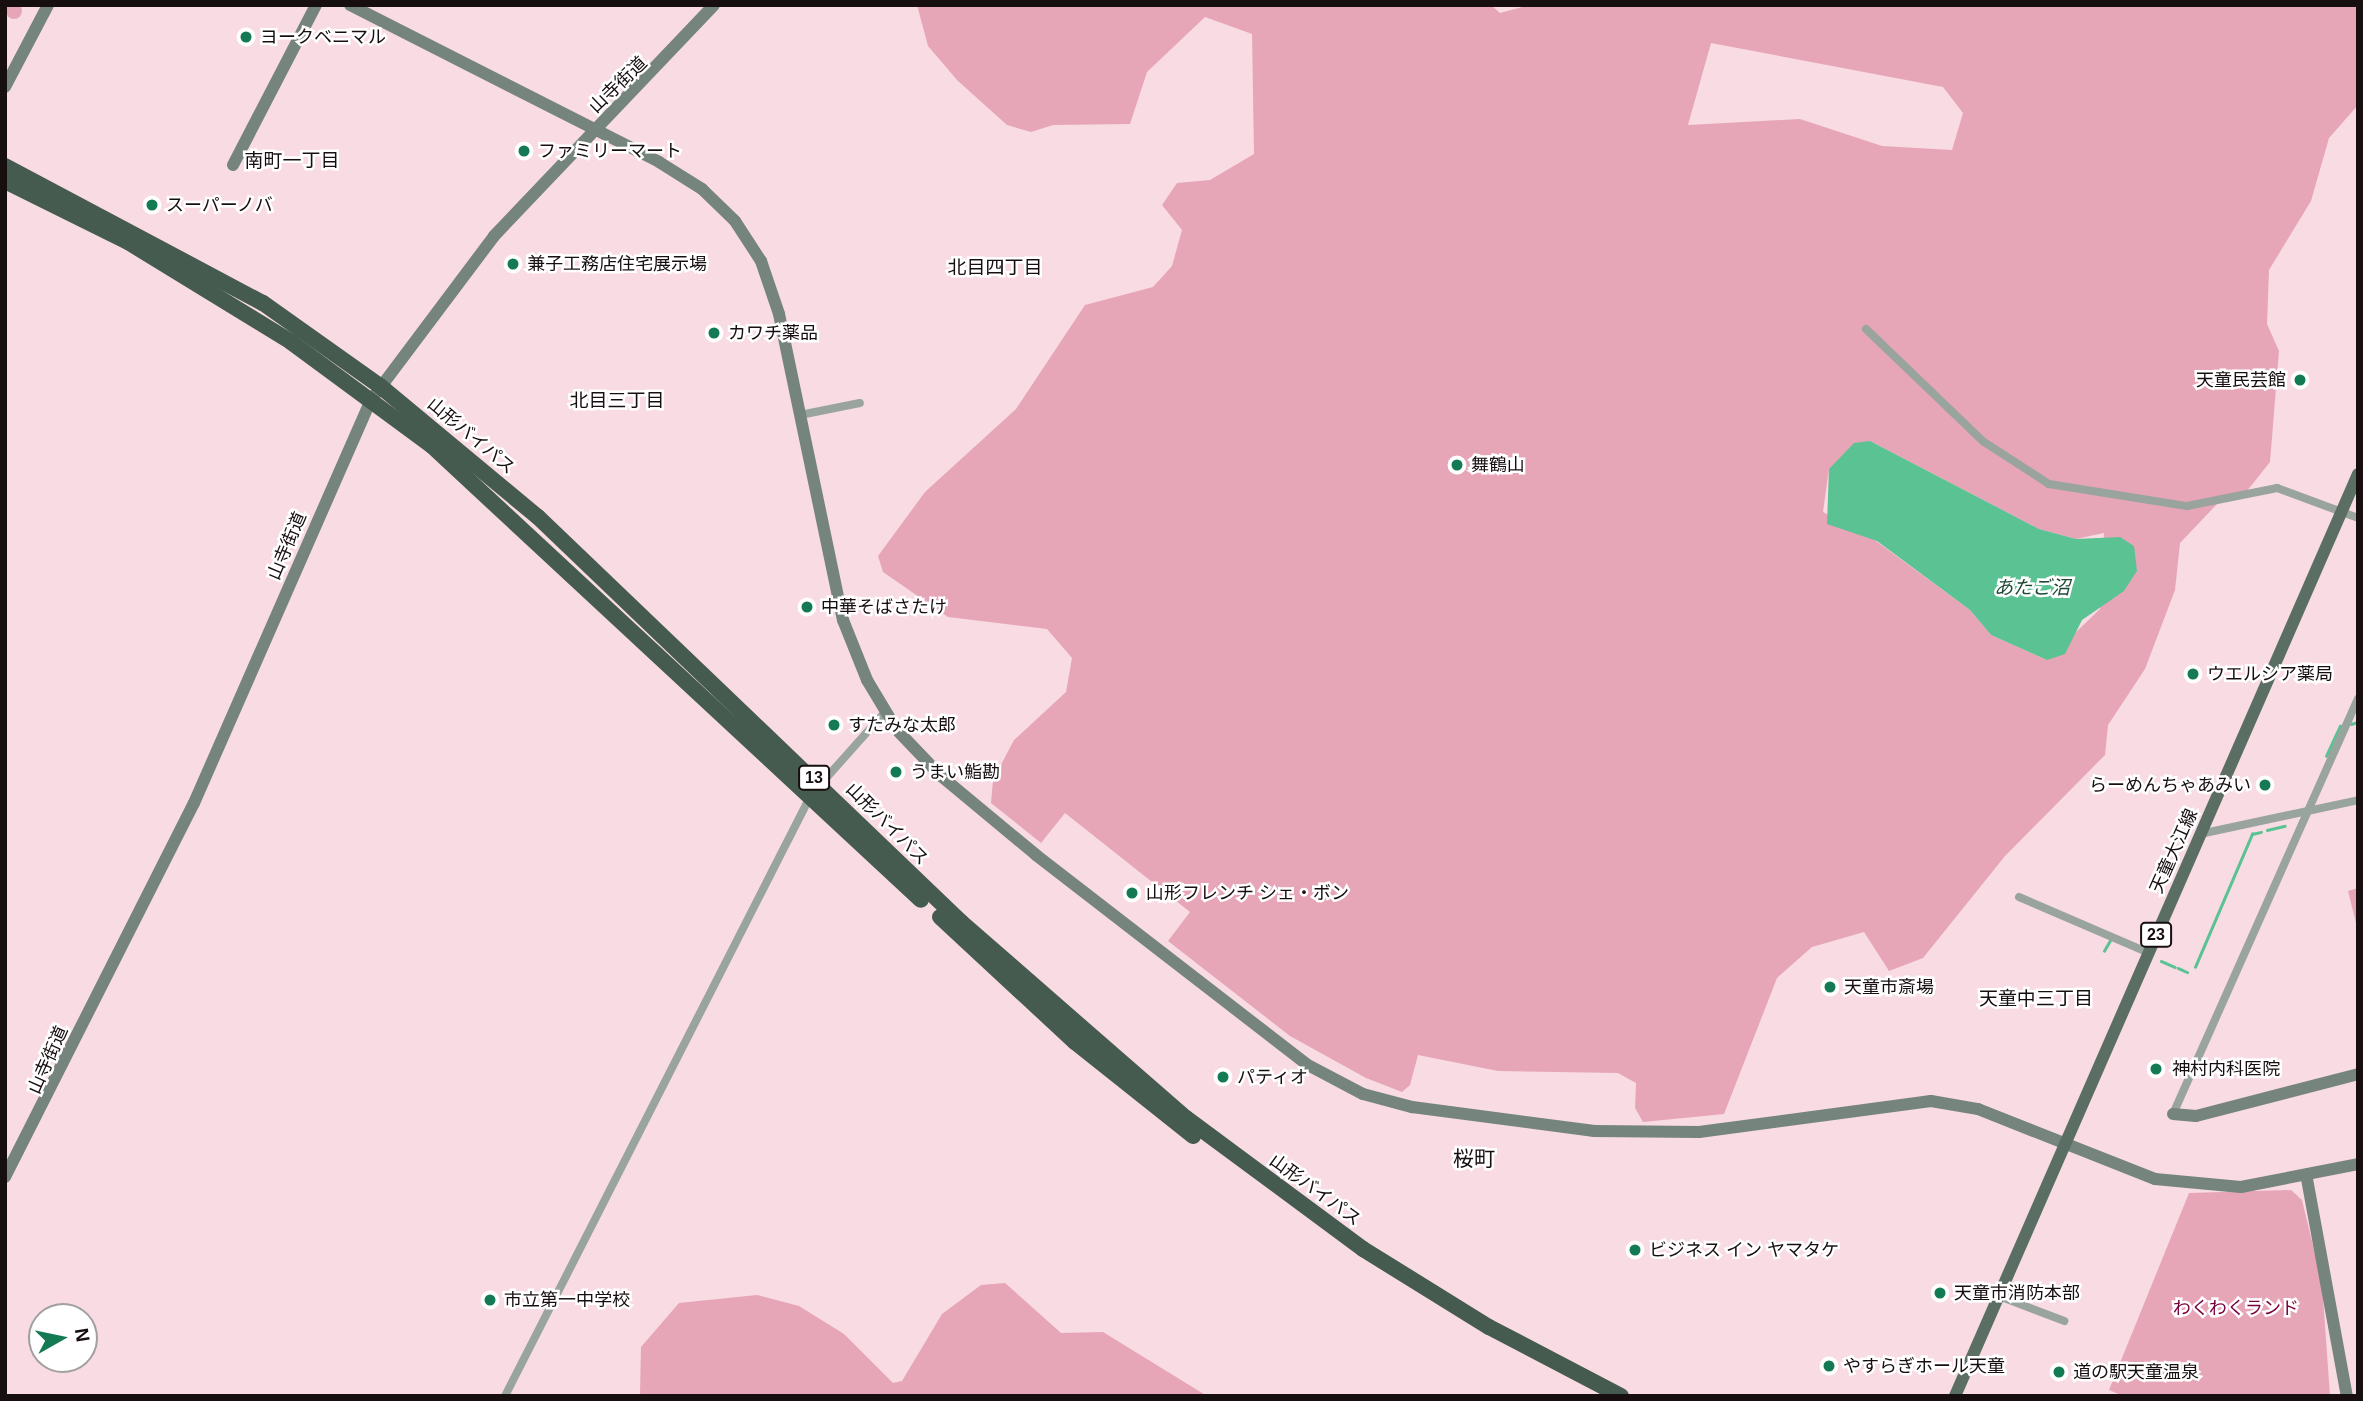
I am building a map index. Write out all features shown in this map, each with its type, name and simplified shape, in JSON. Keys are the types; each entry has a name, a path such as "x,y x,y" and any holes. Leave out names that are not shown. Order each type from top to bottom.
{"highway":[{"name":"山形バイパス","path":"5,166 262,303 380,386 538,517 1019,993 1189,1133 1410,1292 1598,1396"},
{"name":"山形バイパス","path":"5,181 178,272 371,400 522,525 1019,976 1247,1164 1428,1291 1620,1396"}],"main road":[{"name":"天童大江線","path":"1955,1396 2358,474"}],"street":[{"path":"5,87 48,5"},
{"path":"233,165 316,5"},
{"path":"350,5 596,131 702,189 749,239 772,288 843,620 885,712 941,776 1155,951 1306,1064 1363,1094 1435,1112 1653,1135 1931,1101 1978,1108 2064,1146 2155,1179 2203,1186 2307,1179 2358,1164"},
{"name":"山寺街道","path":"5,1177 194,803 371,400 494,236 715,5"},
{"path":"1866,329 1984,442 2049,484 2197,506 2277,488 2358,518"},
{"path":"800,415 860,403"},
{"path":"2358,698 2302,813 2174,1114 2196,1116 2358,1074"},
{"path":"505,1396 815,789 885,712"},
{"path":"2200,834 2358,800"},
{"path":"2019,897 2149,953"},
{"path":"2307,1179 2347,1396"},
{"path":"1999,1296 2064,1321"}],"green space":[{"path":"14,3 20,5 20,17 14,19 8,17 6,11 8,5"},
{"path":"917,5 1491,5 1500,13 1530,5 2358,5 2358,105 2329,138 2311,201 2269,270 2267,324 2279,351 2270,462 2247,491 2218,503 2180,543 2175,590 2145,669 2108,725 2105,755 2005,856 1923,958 1889,971 1864,932 1812,947 1777,978 1724,1114 1643,1122 1635,1108 1636,1083 1618,1073 1498,1071 1418,1055 1410,1085 1402,1092 1366,1078 1290,1036 1168,941 1190,912 1065,813 1041,843 991,803 993,780 1014,740 1066,692 1072,658 1047,629 948,617 883,572 878,556 925,492 1016,409 1085,305 1153,287 1172,266 1182,230 1162,205 1177,183 1210,180 1254,154 1252,34 1205,17 1147,72 1130,124 1053,125 1031,132 1007,125 957,80 928,46","holes":["1711,43 1943,87 1963,113 1952,150 1882,146 1800,119 1688,125","1870,441 2039,529 2076,539 2104,533 2100,609 2047,660 1991,635 1970,610 1876,541 1823,512 1829,469"]},
{"path":"2358,888 2358,931 2348,891"},
{"name":"わくわくランド","path":"2291,1190 2302,1200 2322,1283 2330,1396 2123,1396 2109,1390 2189,1193"},
{"path":"1005,1283 1061,1333 1103,1332 1207,1396 640,1394 641,1347 679,1303 757,1295 799,1306 844,1334 893,1383 902,1381 942,1314 981,1285"}],"water":[{"name":"あたご沼","path":"1870,441 2039,529 2076,539 2120,537 2134,546 2137,571 2124,591 2082,620 2065,654 2047,660 1991,635 1970,610 1877,541 1827,524 1829,469 1854,443"}],"waterway":[{"path":"2351,724 2358,722"},
{"path":"2326,756 2340,726"},
{"path":"2267,830 2285,826"},
{"path":"2195,967 2252,834 2261,832"},
{"path":"2104,951 2111,939"},
{"path":"2161,961 2175,967"},
{"path":"2178,968 2187,972"}],"place":[{"name":"ヨークベニマル","path":"246,37"},
{"name":"ファミリーマート","path":"524,151"},
{"name":"スーパーノバ","path":"152,205"},
{"name":"兼子工務店住宅展示場","path":"513,264"},
{"name":"カワチ薬品","path":"714,333"},
{"name":"天童民芸館","path":"2300,380"},
{"name":"舞鶴山","path":"1457,465"},
{"name":"中華そばさたけ","path":"807,607"},
{"name":"ウエルシア薬局","path":"2193,674"},
{"name":"すたみな太郎","path":"834,725"},
{"name":"うまい鮨勘","path":"896,772"},
{"name":"らーめんちゃあみい","path":"2265,785"},
{"name":"山形フレンチ シェ・ボン","path":"1132,893"},
{"name":"天童市斎場","path":"1830,987"},
{"name":"神村内科医院","path":"2156,1069"},
{"name":"パティオ","path":"1223,1077"},
{"name":"ビジネス イン ヤマタケ","path":"1635,1250"},
{"name":"天童市消防本部","path":"1940,1293"},
{"name":"市立第一中学校","path":"490,1300"},
{"name":"やすらぎホール天童","path":"1829,1366"},
{"name":"道の駅天童温泉","path":"2059,1372"}],"district":[{"name":"南町一丁目","path":"292,161"},
{"name":"北目四丁目","path":"995,268"},
{"name":"北目三丁目","path":"617,401"},
{"name":"天童中三丁目","path":"2036,999"},
{"name":"桜町","path":"1474,1159"}]}
